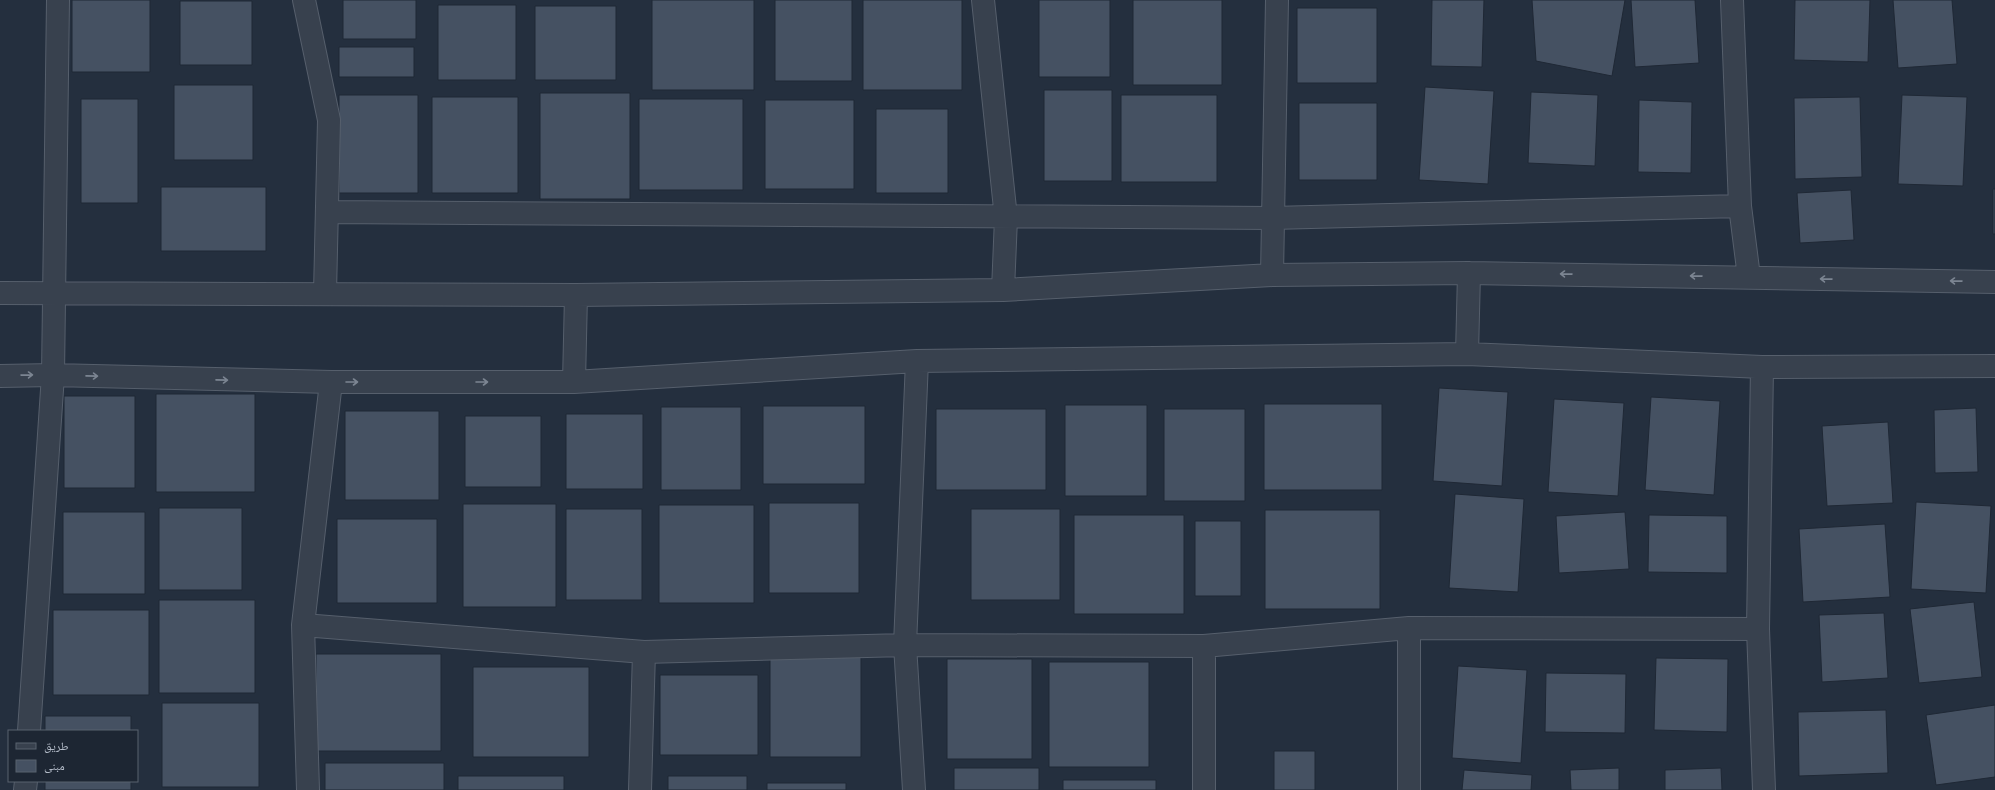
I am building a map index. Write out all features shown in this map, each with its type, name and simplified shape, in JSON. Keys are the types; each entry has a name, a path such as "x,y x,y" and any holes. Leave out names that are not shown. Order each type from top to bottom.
{"street":[{"path":"29,730 54,375 58,0"},
{"path":"304,0 329,120 325,294"},
{"path":"983,0 1006,218 1003,290"},
{"path":"1272,275 1277,0"},
{"path":"1732,0 1740,206 1749,277"},
{"path":"327,212 1006,218 1272,218 1740,206"},
{"path":"0,293 576,295 1003,290 1272,275 1469,273 1995,282"},
{"path":"1467,354 1469,273"},
{"path":"574,382 576,295"},
{"path":"0,376 54,375 331,382 574,382 917,361 1467,354 1762,367 1995,366"},
{"path":"914,790 905,645 917,361"},
{"path":"1762,367 1758,629 1764,790"},
{"path":"308,790 303,626 331,382"},
{"path":"303,626 644,652 905,645 1204,646 1409,628 1758,629"},
{"path":"1409,628 1409,790"},
{"path":"1204,646 1204,790"},
{"path":"640,790 644,652"}],"building":[{"path":"72,0 150,0 150,72 72,72"},
{"path":"343,0 416,0 416,39 343,39"},
{"path":"652,0 754,0 754,90 652,90"},
{"path":"775,0 852,0 852,81 775,81"},
{"path":"863,0 962,0 962,90 863,90"},
{"path":"1039,0 1110,0 1110,77 1039,77"},
{"path":"1133,0 1222,0 1222,85 1133,85"},
{"path":"1432,0 1484,0 1482,67 1431,66"},
{"path":"1532,0 1625,0 1612,76 1536,61"},
{"path":"1631,0 1695,0 1699,63 1635,67"},
{"path":"1795,0 1870,0 1868,62 1794,60"},
{"path":"1893,0 1952,0 1957,64 1898,68"},
{"path":"180,1 252,1 252,65 180,65"},
{"path":"438,5 516,5 516,80 438,80"},
{"path":"535,6 616,6 616,80 535,80"},
{"path":"1297,8 1377,8 1377,83 1297,83"},
{"path":"339,47 414,47 414,77 339,77"},
{"path":"174,85 253,85 253,160 174,160"},
{"path":"1425,87 1494,91 1488,184 1419,180"},
{"path":"1044,90 1112,90 1112,181 1044,181"},
{"path":"1531,92 1598,95 1595,166 1528,163"},
{"path":"540,93 630,93 630,199 540,199"},
{"path":"339,95 418,95 418,193 339,193"},
{"path":"1121,95 1217,95 1217,182 1121,182"},
{"path":"1902,95 1967,97 1963,186 1898,184"},
{"path":"432,97 518,97 518,193 432,193"},
{"path":"1860,97 1862,177 1795,179 1794,98"},
{"path":"81,99 138,99 138,203 81,203"},
{"path":"639,99 743,99 743,190 639,190"},
{"path":"765,100 854,100 854,189 765,189"},
{"path":"1639,100 1692,102 1691,173 1638,172"},
{"path":"1299,103 1377,103 1377,180 1299,180"},
{"path":"876,109 948,109 948,193 876,193"},
{"path":"161,187 266,187 266,251 161,251"},
{"path":"1993,189 1995,189 1995,234 1993,234"},
{"path":"1851,190 1854,240 1800,243 1797,193"},
{"path":"1439,388 1508,392 1502,486 1433,481"},
{"path":"156,394 255,394 255,492 156,492"},
{"path":"64,396 135,396 135,488 64,488"},
{"path":"1651,397 1720,401 1714,495 1645,490"},
{"path":"1554,399 1624,403 1618,496 1548,492"},
{"path":"1264,404 1382,404 1382,490 1264,490"},
{"path":"1065,405 1147,405 1147,496 1065,496"},
{"path":"763,406 865,406 865,484 763,484"},
{"path":"661,407 741,407 741,490 661,490"},
{"path":"1976,408 1978,472 1935,473 1934,410"},
{"path":"936,409 1046,409 1046,490 936,490"},
{"path":"1164,409 1245,409 1245,501 1164,501"},
{"path":"345,411 439,411 439,500 345,500"},
{"path":"566,414 643,414 643,489 566,489"},
{"path":"465,416 541,416 541,487 465,487"},
{"path":"1888,422 1893,503 1827,506 1822,426"},
{"path":"1455,494 1524,499 1518,592 1449,588"},
{"path":"1916,502 1991,506 1986,593 1911,589"},
{"path":"769,503 859,503 859,593 769,593"},
{"path":"463,504 556,504 556,607 463,607"},
{"path":"659,505 754,505 754,603 659,603"},
{"path":"159,508 242,508 242,590 159,590"},
{"path":"566,509 642,509 642,600 566,600"},
{"path":"971,509 1060,509 1060,600 971,600"},
{"path":"1265,510 1380,510 1380,609 1265,609"},
{"path":"63,512 145,512 145,594 63,594"},
{"path":"1625,512 1629,569 1559,573 1556,516"},
{"path":"1074,515 1184,515 1184,614 1074,614"},
{"path":"1649,515 1727,516 1727,573 1648,572"},
{"path":"337,519 437,519 437,603 337,603"},
{"path":"1195,521 1241,521 1241,596 1195,596"},
{"path":"1885,524 1890,597 1803,602 1799,529"},
{"path":"159,600 255,600 255,693 159,693"},
{"path":"1974,602 1982,677 1919,683 1910,609"},
{"path":"53,610 149,610 149,695 53,695"},
{"path":"1884,613 1888,678 1822,682 1819,615"},
{"path":"316,654 441,654 441,751 316,751"},
{"path":"770,657 861,657 861,757 770,757"},
{"path":"1656,658 1728,659 1727,732 1654,730"},
{"path":"947,659 1032,659 1032,759 947,759"},
{"path":"1049,662 1149,662 1149,767 1049,767"},
{"path":"1458,666 1527,670 1521,763 1452,758"},
{"path":"473,667 589,667 589,757 473,757"},
{"path":"1546,673 1626,674 1625,733 1545,732"},
{"path":"660,675 758,675 758,755 660,755"},
{"path":"162,703 259,703 259,787 162,787"},
{"path":"1995,705 1995,777 1936,785 1926,715"},
{"path":"1886,710 1888,773 1799,776 1798,712"},
{"path":"45,716 131,716 131,730 45,730"},
{"path":"1274,751 1315,751 1315,790 1274,790"},
{"path":"325,763 444,763 444,790 325,790"},
{"path":"954,768 1039,768 1039,790 954,790"},
{"path":"1619,768 1619,790 1571,790 1570,770"},
{"path":"1721,768 1722,790 1665,790 1665,770"},
{"path":"1464,770 1532,775 1531,790 1462,790"},
{"path":"458,776 564,776 564,790 458,790"},
{"path":"668,776 747,776 747,790 668,790"},
{"path":"1063,780 1156,780 1156,790 1063,790"},
{"path":"45,782 131,782 131,790 45,790"},
{"path":"767,783 846,783 846,790 767,790"}]}
